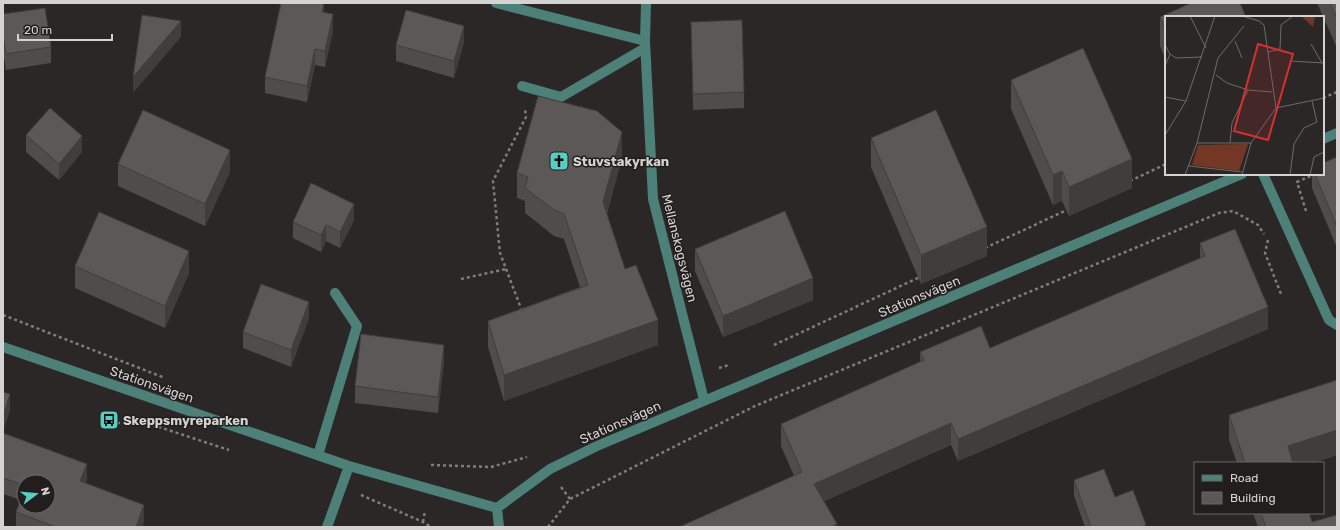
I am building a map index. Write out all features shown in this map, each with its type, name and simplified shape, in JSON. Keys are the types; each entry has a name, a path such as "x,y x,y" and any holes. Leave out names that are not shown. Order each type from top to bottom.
{"street":[{"path":"496,3 645,44"},
{"name":"Mellanskogsvägen","path":"646,3 645,44 653,199 704,400"},
{"path":"522,86 562,97 645,44"},
{"path":"1324,139 1337,133"},
{"name":"Stationsvägen","path":"3,347 349,466 496,508 550,469 596,446 1240,175"},
{"path":"1263,175 1329,320 1337,325"},
{"path":"318,455 357,326 335,293"},
{"path":"327,527 349,466"},
{"path":"496,508 499,527"}],"path":[{"path":"522,86 526,117 493,181 500,253 522,313"},
{"path":"1324,98 1337,92"},
{"path":"1125,183 1165,164"},
{"path":"1308,218 1297,182 1313,175"},
{"path":"985,248 1070,208"},
{"path":"548,527 570,499 755,406 1219,213 1233,211 1258,225 1269,240 1265,253 1280,294"},
{"path":"461,279 506,268"},
{"path":"770,348 927,274"},
{"path":"4,317 167,378"},
{"path":"697,374 734,363"},
{"path":"117,423 147,423 229,450"},
{"path":"430,465 491,467 529,456"},
{"path":"342,487 423,522 431,527"}],"building":[{"path":"281,3 324,3 322,12 333,14 325,51 315,49 307,86 265,77"},
{"path":"1191,3 1240,3 1246,16 1165,16 1165,29 1160,17"},
{"path":"1330,3 1337,3 1337,18"},
{"path":"45,8 51,47 6,54 3,35 3,14"},
{"path":"406,10 464,26 454,61 396,45"},
{"path":"142,15 181,21 133,77"},
{"path":"742,20 744,92 693,94 691,22"},
{"path":"1083,48 1132,159 1069,187 1062,171 1053,175 1011,80"},
{"path":"538,96 597,111 622,132 603,202 625,269 636,265 658,320 504,375 488,321 588,285 564,214 554,210 525,188 528,177 517,173"},
{"path":"50,108 82,136 59,164 26,135"},
{"path":"143,110 230,150 205,204 118,164"},
{"path":"936,110 987,227 921,255 871,138"},
{"path":"1337,157 1337,227 1315,175 1324,175 1324,163"},
{"path":"311,183 354,204 340,232 326,225 321,235 293,222"},
{"path":"785,211 813,278 723,316 695,249"},
{"path":"99,212 189,251 165,306 75,266"},
{"path":"1235,229 1268,307 958,439 951,423 814,484 837,524 831,527 679,527 802,472 781,424 924,360 920,352 981,326 990,348 1205,256 1200,243"},
{"path":"261,284 309,302 291,350 243,332"},
{"path":"361,334 444,345 438,397 355,386"},
{"path":"1337,380 1337,430 1288,446 1293,462 1245,462 1229,415"},
{"path":"3,392 10,394 3,416"},
{"path":"3,433 87,464 80,481 144,505 136,527 56,527 21,514 56,514 56,474 16,474 16,482 3,478"},
{"path":"1104,469 1115,497 1133,490 1146,525 1141,527 1091,527 1074,480"},
{"path":"1261,514 1309,514 1312,522 1337,515 1337,527 1266,527"}],"place":[{"name":"Stuvstakyrkan","path":"559,161"},
{"name":"Skeppsmyreparken","path":"109,420"}]}
